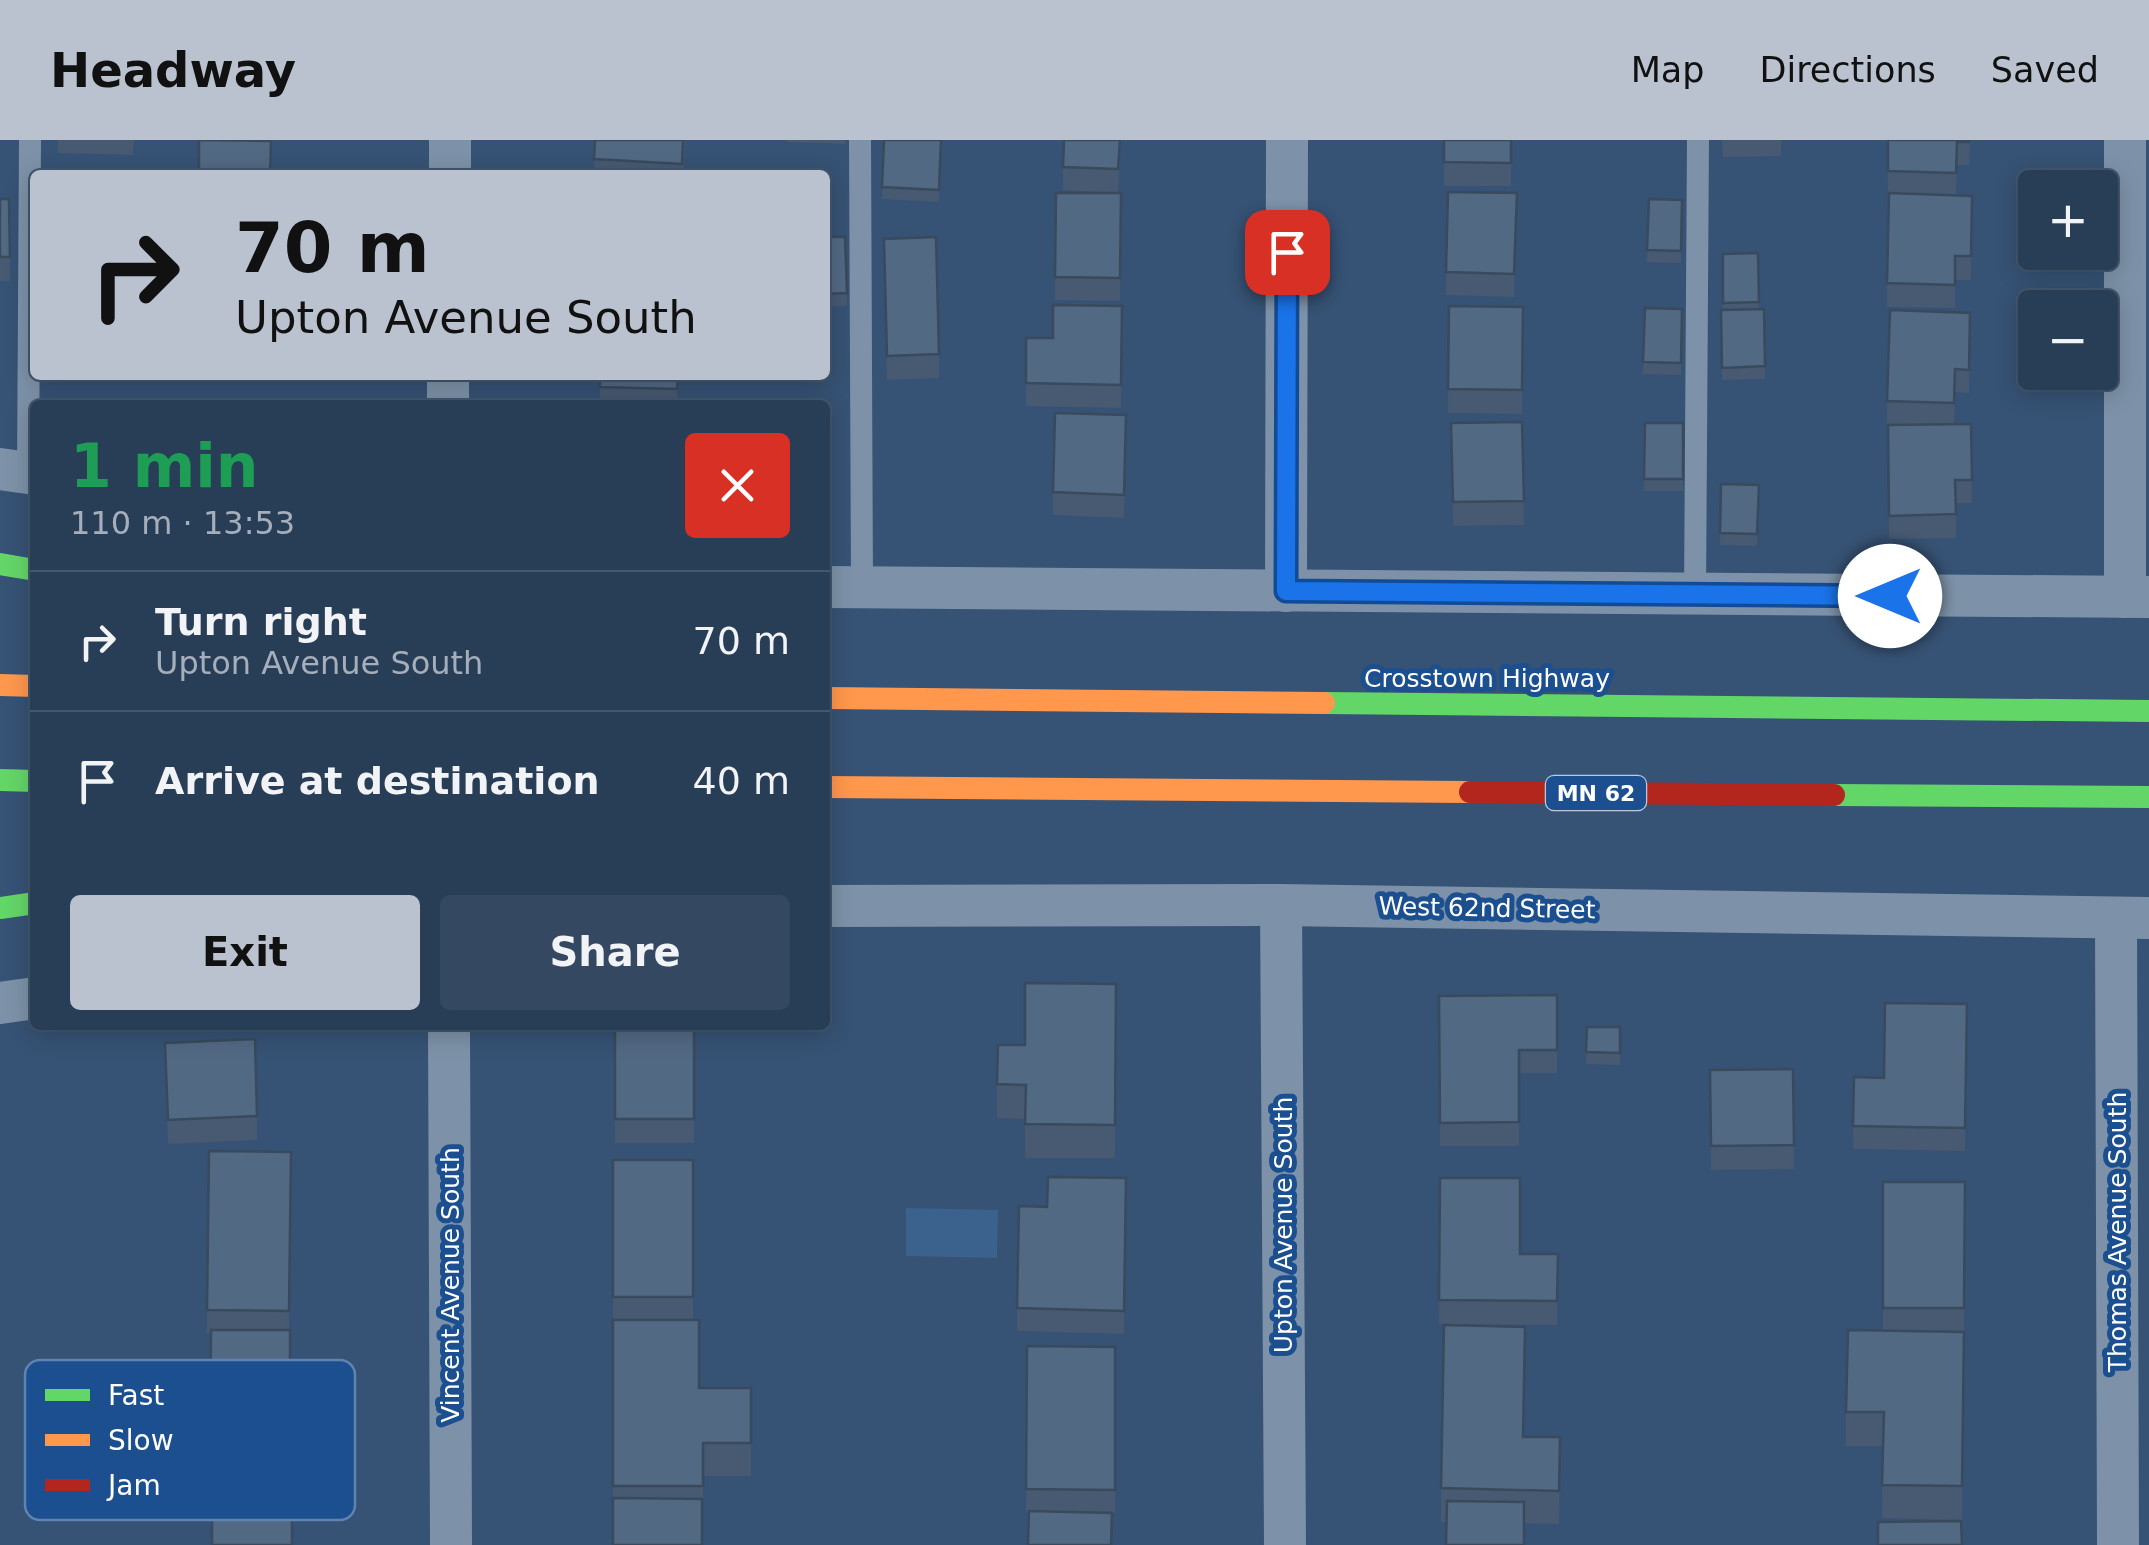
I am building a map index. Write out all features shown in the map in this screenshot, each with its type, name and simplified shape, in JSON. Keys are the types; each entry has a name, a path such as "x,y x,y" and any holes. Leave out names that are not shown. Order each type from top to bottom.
{"highway":[{"path":"0,564 30,569"},
{"path":"844,676 1056,702"},
{"path":"0,686 30,686"},
{"name":"Crosstown Highway","path":"830,698 2149,711"},
{"path":"0,780 30,781"},
{"name":"MN 62","path":"830,787 2149,796"},
{"path":"830,810 1044,789"},
{"path":"0,908 30,904"}],"street":[{"path":"450,140 450,170"},
{"path":"1286,591 1287,140"},
{"path":"844,587 2137,597 2124,140"},
{"name":"West 62nd Street","path":"830,906 1281,905 2132,918"},
{"name":"Upton Avenue South","path":"1281,905 1284,1545"},
{"name":"Thomas Avenue South","path":"2118,1545 2132,918"},
{"path":"0,1002 30,999"},
{"name":"Vincent Avenue South","path":"450,1030 451,1545"}],"lane":[{"path":"21,472 30,140"},
{"path":"844,587 860,140"},
{"path":"1695,595 1698,140"}],"water":[{"path":"906,1208 998,1210 997,1258 906,1256"}],"building":[{"path":"199,140 271,141 270,170 199,170"},
{"path":"595,140 683,140 682,164 594,159"},
{"path":"884,140 941,140 939,190 882,187"},
{"path":"1064,140 1120,140 1118,169 1063,167"},
{"path":"1444,140 1511,140 1511,163 1444,162"},
{"path":"1888,140 1969,142 1957,142 1956,173 1888,171"},
{"path":"1448,192 1517,193 1514,274 1446,272"},
{"path":"1056,193 1121,193 1120,278 1055,277"},
{"path":"1889,193 1972,196 1971,256 1955,256 1955,285 1887,283"},
{"path":"0,199 9,199 10,257 0,257"},
{"path":"1649,199 1682,200 1681,251 1647,250"},
{"path":"830,237 845,237 847,293 830,294"},
{"path":"936,237 939,354 887,356 884,239"},
{"path":"1758,253 1759,302 1723,303 1723,254"},
{"path":"1053,305 1122,306 1121,385 1026,383 1026,338 1053,338"},
{"path":"1449,306 1523,307 1522,390 1448,389"},
{"path":"1645,308 1682,309 1681,363 1643,362"},
{"path":"1764,309 1765,366 1722,368 1721,310"},
{"path":"1890,310 1970,313 1969,370 1955,369 1954,403 1887,401"},
{"path":"600,380 678,380 677,389 600,387"},
{"path":"1055,413 1126,415 1124,495 1053,492"},
{"path":"1522,422 1524,501 1453,502 1451,423"},
{"path":"1645,423 1683,423 1683,479 1644,479"},
{"path":"1971,424 1972,480 1955,480 1956,514 1889,516 1888,425"},
{"path":"1721,484 1759,485 1757,534 1720,533"},
{"path":"1025,983 1116,984 1115,1125 1025,1124 1026,1085 997,1084 998,1045 1025,1045"},
{"path":"1557,995 1557,1050 1519,1050 1519,1122 1440,1123 1439,996"},
{"path":"1885,1003 1967,1004 1965,1128 1853,1126 1854,1077 1884,1078"},
{"path":"1587,1027 1620,1027 1620,1053 1586,1052"},
{"path":"615,1030 694,1030 694,1119 615,1119"},
{"path":"255,1039 257,1116 168,1120 165,1043"},
{"path":"1793,1069 1794,1145 1711,1146 1710,1070"},
{"path":"209,1151 291,1152 289,1311 207,1310"},
{"path":"613,1160 693,1160 693,1297 613,1297"},
{"path":"1048,1177 1126,1178 1124,1311 1017,1308 1019,1206 1047,1207"},
{"path":"1440,1178 1520,1178 1520,1254 1558,1254 1557,1301 1439,1300"},
{"path":"1883,1182 1965,1182 1964,1308 1883,1308"},
{"path":"613,1320 699,1320 699,1388 751,1388 751,1443 703,1443 703,1486 613,1486"},
{"path":"1444,1325 1525,1327 1523,1437 1560,1437 1559,1491 1441,1488"},
{"path":"211,1330 290,1330 290,1360 211,1360"},
{"path":"1848,1330 1964,1332 1962,1486 1882,1485 1884,1412 1846,1412"},
{"path":"1027,1346 1115,1347 1115,1490 1026,1489"},
{"path":"613,1498 702,1499 702,1545 613,1545"},
{"path":"1447,1501 1524,1502 1524,1545 1446,1545"},
{"path":"1029,1511 1112,1513 1111,1545 1028,1545"},
{"path":"212,1520 292,1520 292,1545 212,1545"},
{"path":"1961,1521 1962,1545 1878,1545 1878,1522"}],"traffic: fast":[{"path":"0,564 30,569"},
{"path":"1324,703 2149,711"},
{"path":"0,780 30,781"},
{"path":"1834,795 2149,797"},
{"path":"0,908 30,904"}],"traffic: slow":[{"path":"0,685 30,686"},
{"path":"830,698 1324,703"},
{"path":"830,787 1470,792"}],"traffic: jam":[{"path":"1470,792 1834,795"}],"route":[{"path":"1287,252 1286,591 1890,596"}]}
